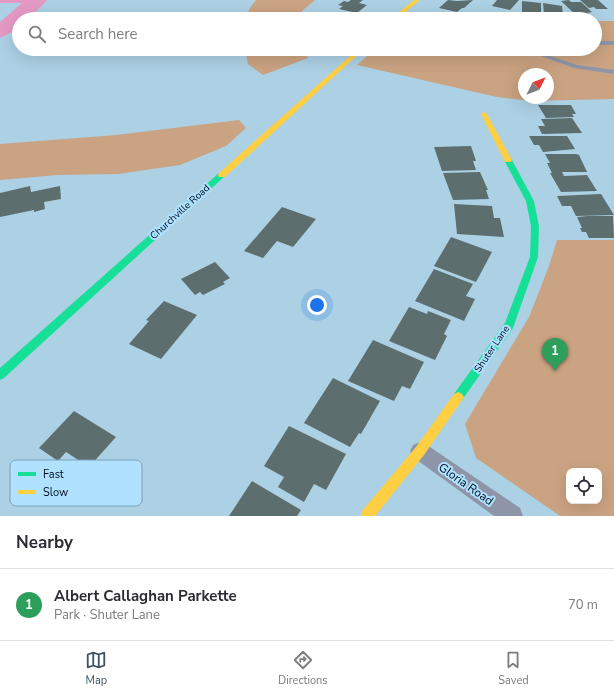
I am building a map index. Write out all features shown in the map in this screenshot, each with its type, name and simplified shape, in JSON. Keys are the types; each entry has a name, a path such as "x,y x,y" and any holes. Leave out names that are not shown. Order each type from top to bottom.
{"street":[{"path":"402,12 417,0"},
{"name":"Churchville Road","path":"0,375 353,56"},
{"name":"Shuter Lane","path":"367,516 420,451 509,325 534,257 535,226 530,201 484,114"},
{"name":"Gloria Road","path":"420,451 512,516"}],"lane":[{"path":"602,43 614,43"},
{"path":"545,56 576,67 596,71 614,72"}],"shaded area":[{"path":"0,0 47,0 36,12 12,12 12,32 0,38 0,22 22,3 0,3"},
{"path":"256,0 315,0 302,12 248,12"},
{"path":"602,21 614,21 614,99 554,100 554,68 518,68 518,100 497,97 357,65 367,56 602,56"},
{"path":"246,56 307,56 308,58 263,75 248,64"},
{"path":"239,120 246,128 226,146 180,165 118,174 57,175 0,180 0,144 116,135"},
{"path":"557,240 614,240 614,516 560,516 476,458 465,424 529,317 549,266"}],"building":[{"path":"351,0 363,0 359,3 367,5 358,12 339,9 343,6 338,5 344,1 348,2"},
{"path":"448,0 473,0 457,12 439,8"},
{"path":"497,0 519,0 510,10 492,6"},
{"path":"569,0 571,2 581,2 592,12 573,12 561,1"},
{"path":"580,0 598,0 608,9 596,9 594,7 589,8"},
{"path":"522,1 541,3 541,12 522,12"},
{"path":"543,3 562,6 563,12 544,12"},
{"path":"538,105 571,105 576,114 572,114 574,117 546,118"},
{"path":"572,118 582,133 542,134 538,126 545,126 541,119"},
{"path":"529,136 567,136 575,149 543,152 539,145 534,145"},
{"path":"471,146 476,161 473,161 476,170 442,171 434,147"},
{"path":"545,154 579,155 587,172 562,172 564,176 587,175 597,191 561,192 550,173 552,173 547,163 550,163"},
{"path":"480,172 488,190 486,190 489,199 453,200 443,173"},
{"path":"30,186 31,192 60,186 61,199 44,202 45,209 0,217 0,193"},
{"path":"601,194 614,215 576,216 571,206 562,206 557,196"},
{"path":"454,204 492,206 494,218 500,218 504,237 457,234"},
{"path":"282,207 316,219 293,247 277,241 263,258 244,251"},
{"path":"613,216 614,238 589,238 586,232 582,232 580,228 582,228 577,217"},
{"path":"451,237 492,252 476,282 434,266"},
{"path":"215,262 230,278 223,282 225,284 203,295 200,292 195,295 181,279"},
{"path":"434,269 473,284 466,296 475,299 464,321 415,301"},
{"path":"164,301 197,315 161,359 129,344 149,321 146,320"},
{"path":"409,307 427,314 428,311 451,320 444,334 447,336 435,360 389,341"},
{"path":"373,340 424,362 410,389 402,386 394,401 348,381"},
{"path":"333,378 380,401 361,434 359,433 350,447 304,423"},
{"path":"74,411 116,437 95,460 78,460 66,452 59,460 57,460 39,448"},
{"path":"289,426 346,454 326,490 314,484 304,502 278,487 284,477 264,466"},
{"path":"252,481 301,510 297,516 229,516"}],"traffic: fast":[{"path":"458,397 509,325 534,257 535,226 530,201 508,160"},
{"path":"0,375 222,175"}],"traffic: slow":[{"path":"402,12 417,0"},
{"path":"222,175 353,56"},
{"path":"484,114 508,160"},
{"path":"367,516 420,451 458,397"}],"place":[{"name":"Albert Callaghan Parkette","path":"555,371"}]}
